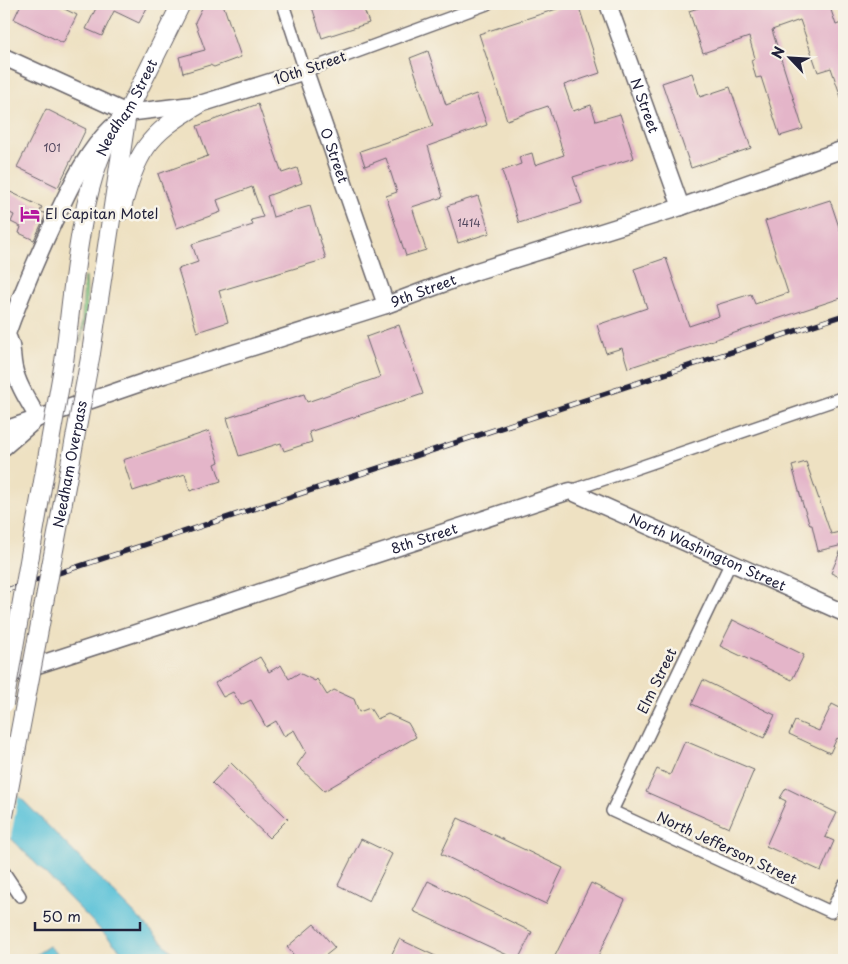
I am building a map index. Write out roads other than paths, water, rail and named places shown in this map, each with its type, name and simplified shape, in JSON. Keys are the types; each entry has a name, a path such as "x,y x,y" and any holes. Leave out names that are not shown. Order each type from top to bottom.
{"main road":[{"name":"Needham Street","path":"122,118 181,4"},
{"path":"101,284 125,196 144,149 169,122 200,104"},
{"name":"Needham Overpass","path":"4,816 91,353 122,118"},
{"name":"Needham Overpass","path":"4,704 64,362 89,190 105,144 122,118"}],"street":[{"name":"O Street","path":"283,4 386,305"},
{"name":"10th Street","path":"122,118 200,104 305,71 487,4"},
{"name":"N Street","path":"608,4 681,207"},
{"path":"4,56 122,118"},
{"name":"Needham Street","path":"5,336 20,295 78,174 100,138 122,118"},
{"name":"9th Street","path":"4,430 164,374 386,305 477,272 681,207 844,149"},
{"path":"4,447 38,418 19,383 13,367 12,344 5,336"},
{"name":"8th Street","path":"4,676 570,491 844,397"},
{"name":"North Washington Street","path":"570,491 730,564 844,613"},
{"name":"Elm Street","path":"612,811 730,564"},
{"name":"North Jefferson Street","path":"612,811 831,912 844,885"},
{"path":"4,872 20,896"}],"water":[{"path":"4,781 180,960 130,960 4,831"},
{"path":"49,946 64,960 28,960"}],"railway":[{"path":"4,591 844,315"}],"place":[{"name":"El Capitan Motel","path":"30,214"}]}
